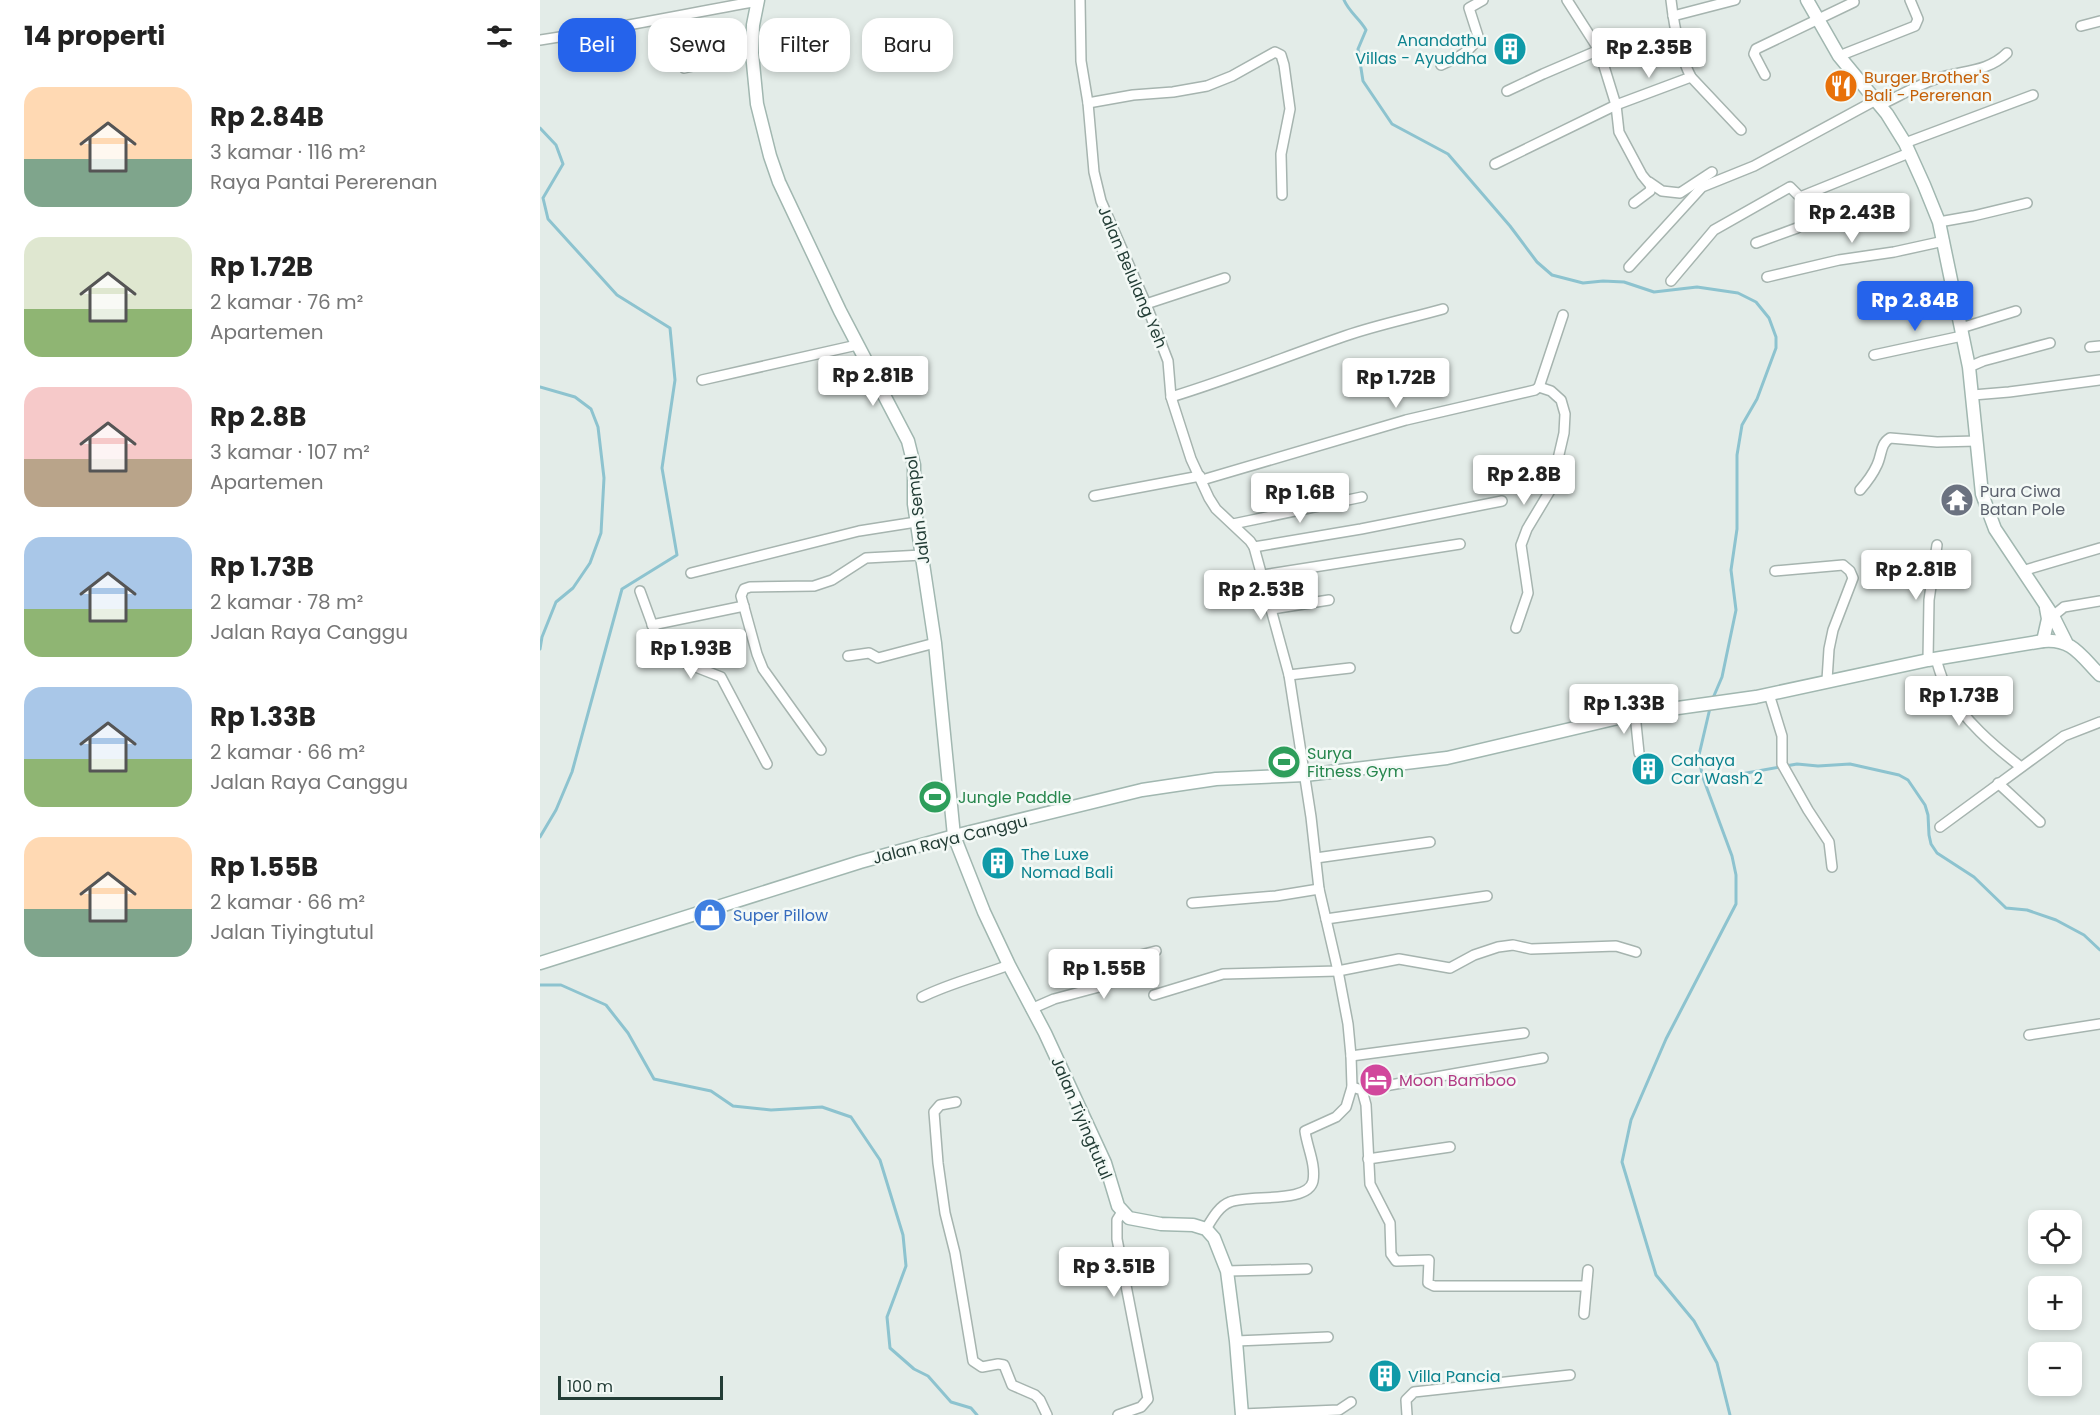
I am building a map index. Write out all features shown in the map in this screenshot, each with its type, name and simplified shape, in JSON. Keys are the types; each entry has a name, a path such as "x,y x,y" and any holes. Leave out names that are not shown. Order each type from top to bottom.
{"street":[{"name":"Jalan Belulang Yeh","path":"1080,0 1081,61 1088,103 1094,172 1101,201 1146,304 1168,362 1171,397 1191,459 1216,509 1254,548 1289,675 1305,775 1319,889 1348,1024 1352,1087"},
{"path":"1441,65 1455,59 1473,46 1478,39 1469,8 1483,0"},
{"path":"1567,0 1599,50 1616,105 1619,132 1651,188 1634,203"},
{"path":"1671,0 1679,46 1691,77 1741,130"},
{"path":"1673,16 1735,0"},
{"path":"1807,0 1839,56 1878,103 1907,148 1919,171 1939,222 1970,367 1982,494 1987,512 1995,529 2066,642 2100,675"},
{"path":"1839,56 1915,26 1918,20 1910,0"},
{"path":"540,40 618,29 758,1"},
{"name":"Jalan Sempol","path":"758,1 753,25 752,53 757,104 770,156 779,182 857,345 908,441 914,465 916,522 935,644 954,836"},
{"path":"1765,75 1754,54 1756,49 1854,2"},
{"path":"2081,26 2100,21"},
{"path":"1508,92 1599,50"},
{"path":"1088,103 1207,86 1232,76 1275,52 1281,55 1284,65 1290,109 1281,154 1282,195"},
{"path":"747,54 752,53"},
{"path":"1629,267 1702,187 1755,166 1878,103 1936,79 1992,65 2007,53"},
{"path":"1495,164 1616,105 1691,77"},
{"path":"1800,197 1907,148 2033,95"},
{"path":"1648,182 1668,193 1680,193 1712,172"},
{"path":"1671,281 1714,230 1791,187 1800,197 1809,218 1808,221 1797,228 1756,243"},
{"path":"1939,222 2026,203"},
{"path":"1767,277 1839,260 1894,252 1944,241"},
{"path":"1146,304 1225,278"},
{"path":"1171,397 1231,378 1250,369 1348,335 1443,309"},
{"path":"1874,355 1961,332 2016,311"},
{"path":"1094,496 1201,478 1406,420 1532,392 1539,387 1563,315"},
{"path":"1970,367 1983,361 2050,343"},
{"path":"702,380 857,345"},
{"path":"1973,395 2100,380"},
{"path":"1516,628 1528,593 1521,545 1527,529 1551,489 1564,433 1565,414 1561,400 1551,392 1539,387"},
{"path":"1860,490 1878,465 1883,445 1890,438 1937,442 1977,441"},
{"path":"1233,524 1362,496"},
{"path":"1254,548 1502,501"},
{"path":"691,573 859,531 916,522"},
{"path":"1263,575 1460,544"},
{"path":"1937,546 1929,600 1932,659 1957,704 1992,744 2021,767"},
{"path":"2022,571 2100,548"},
{"path":"821,750 763,669 741,596 744,589 814,586 832,580 866,558 922,555"},
{"path":"1775,571 1843,565 1850,571 1852,578 1833,630 1827,680"},
{"path":"640,591 663,654 720,677 768,764"},
{"path":"1272,609 1329,600"},
{"path":"2049,612 2064,606 2100,601"},
{"path":"652,625 744,606"},
{"path":"2043,641 2049,612"},
{"name":"Jalan Raya Canggu","path":"540,963 860,862 954,836 1142,790 1216,779 1305,775 1448,758 1490,750 1635,714 1769,694 1932,659 2043,641 2066,642"},
{"path":"848,656 870,654 878,658 935,644"},
{"path":"1289,675 1350,669"},
{"path":"1769,694 1782,736 1782,764 1829,842 1832,867"},
{"path":"1635,714 1639,753"},
{"path":"1940,827 2064,736 2100,722"},
{"path":"1998,783 2040,822"},
{"name":"Jalan Tiyingtutul","path":"954,836 984,912 1045,1033 1105,1163 1115,1200 1122,1212"},
{"path":"1316,858 1430,842"},
{"path":"1192,903 1276,896 1319,889"},
{"path":"1326,919 1487,896"},
{"path":"1154,995 1223,974 1338,971 1399,959 1450,968 1474,955 1513,945 1531,949 1616,946 1635,952"},
{"path":"1031,1009 1054,999 1100,987 1108,982 1118,965 1125,959 1156,951"},
{"path":"922,997 946,985 966,981 1009,965"},
{"path":"2029,1035 2100,1024"},
{"path":"1351,1056 1524,1033"},
{"path":"1206,1229 1220,1208 1229,1202 1292,1195 1310,1188 1313,1181 1313,1170 1305,1131 1342,1113 1352,1087 1362,1090 1543,1058"},
{"path":"1362,1090 1366,1105 1370,1184 1390,1223 1391,1254 1396,1261 1429,1260 1428,1283 1434,1286 1586,1286"},
{"path":"956,1102 940,1105 934,1112 945,1213 955,1252 973,1361 982,1367 1004,1365 1012,1385 1035,1395 1047,1415"},
{"path":"1368,1159 1450,1147"},
{"path":"1118,1415 1141,1407 1148,1399 1117,1239 1118,1220 1122,1212 1129,1218 1141,1221 1193,1225 1206,1229 1214,1238 1227,1271 1242,1415 1339,1410 1351,1402"},
{"path":"1227,1271 1306,1269"},
{"path":"1584,1314 1588,1270"},
{"path":"1236,1341 1328,1337"},
{"path":"1407,1415 1406,1400 1414,1392 1570,1375"}],"waterway":[{"path":"1344,0 1366,30 1358,49 1363,81 1392,124 1448,154 1510,226 1537,262 1552,275 1583,283 1624,282 1654,292 1697,287 1738,293 1756,302 1769,318 1776,337 1776,348 1757,399 1742,425 1737,455 1737,529 1731,570 1736,610 1722,677 1713,698"},
{"path":"540,128 556,145 563,164 543,198 548,219 617,295 670,328 675,380 662,468 677,555 622,589 572,772 556,810 540,837"},
{"path":"540,387 575,397 591,409 598,427 604,478 601,533 590,563 573,588 556,602 542,637 540,649"},
{"path":"1710,708 1699,755 1702,775 1732,856 1736,875 1736,904 1666,1039 1631,1120 1622,1162 1656,1275 1694,1321 1717,1363 1730,1415"},
{"path":"1702,775 1724,777 1797,764 1818,766 1850,764 1899,775 1908,780 1925,805 1931,844 1937,853 1974,877 2006,908 2027,910 2056,920 2084,935 2100,950"},
{"path":"540,985 561,985 606,1005 628,1033 654,1079 711,1091 733,1106 771,1110 822,1107 851,1117 880,1160 903,1235 906,1266 887,1317 890,1348 914,1369 928,1376 951,1402 971,1408 977,1415"}],"place":[{"name":"Anandathu Villas - Ayuddha","path":"1510,49"},
{"name":"Burger Brother's Bali - Pererenan","path":"1841,86"},
{"name":"Pura Ciwa Batan Pole","path":"1957,500"},
{"name":"Surya Fitness Gym","path":"1284,762"},
{"name":"Cahaya Car Wash 2","path":"1648,769"},
{"name":"Jungle Paddle","path":"935,797"},
{"name":"The Luxe Nomad Bali","path":"998,863"},
{"name":"Super Pillow","path":"710,915"},
{"name":"Moon Bamboo","path":"1376,1080"},
{"name":"Villa Pancia","path":"1385,1376"}]}
